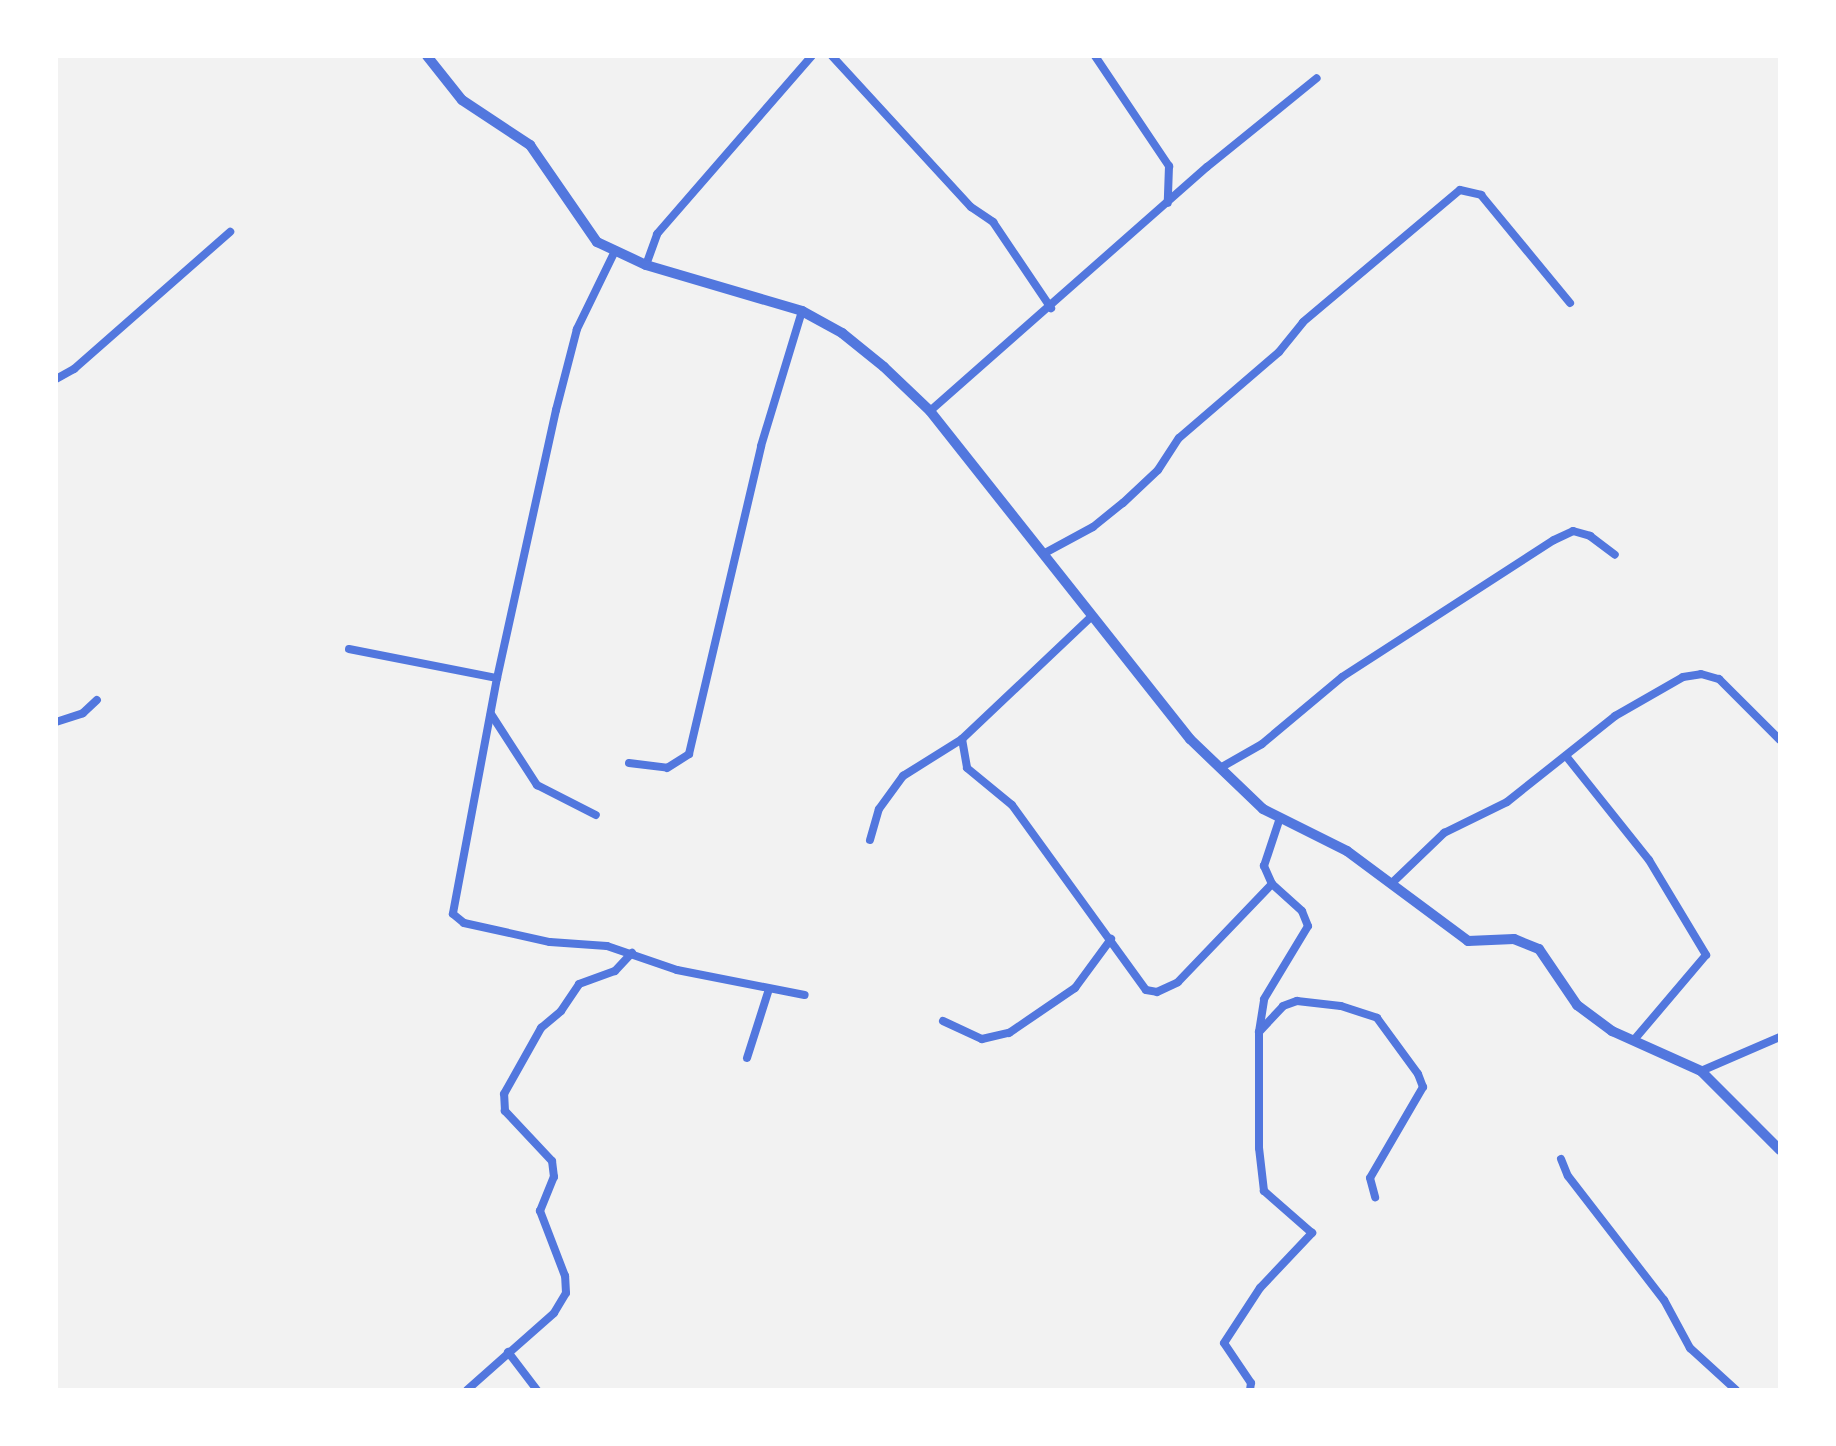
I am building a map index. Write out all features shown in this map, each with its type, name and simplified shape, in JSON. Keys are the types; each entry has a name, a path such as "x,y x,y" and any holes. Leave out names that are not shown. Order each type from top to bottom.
{"street":[{"path":"427,56 462,100 530,145 587,231 614,253 802,311 842,333 930,411 1091,617 1220,768 1280,818 1336,844 1393,882 1468,941 1529,942 1577,1005 1634,1040 1701,1071 1780,1150"},
{"path":"646,265 657,234 812,56"},
{"path":"832,56 971,207 993,222 1051,308"},
{"path":"1095,56 1169,166 1168,204"},
{"path":"930,411 1317,78"},
{"path":"1043,554 1093,527 1123,503 1158,470 1179,438 1279,352 1303,322 1460,190 1481,195 1570,303"},
{"path":"56,379 74,369 230,232"},
{"path":"614,253 577,329 497,678 453,914 464,923 507,933 632,953 677,970 805,995"},
{"path":"629,763 667,768 689,754 757,460 802,311"},
{"path":"1220,768 1262,744 1342,677 1554,540 1573,531 1590,536 1615,555"},
{"path":"870,840 879,809 903,776 962,739 1091,617"},
{"path":"349,649 497,678"},
{"path":"1393,882 1444,833 1507,802 1615,716 1692,674 1709,675 1729,686 1780,740"},
{"path":"56,722 83,713 97,700"},
{"path":"491,714 537,785 596,815"},
{"path":"962,739 967,768 1012,805 1111,939 1137,984 1146,990 1167,989 1272,884"},
{"path":"1566,756 1649,860 1706,955 1634,1040"},
{"path":"1250,1390 1251,1383 1224,1343 1260,1288 1312,1233 1264,1191 1257,1101 1259,1032 1271,983 1308,926 1295,902 1272,884 1263,859 1280,818"},
{"path":"943,1021 982,1039 1009,1033 1075,988 1111,939"},
{"path":"467,1390 554,1313 567,1285 540,1211 554,1177 552,1161 505,1111 504,1094 541,1028 561,1011 579,984 615,971 632,953"},
{"path":"747,1058 769,989"},
{"path":"1259,1032 1283,1006 1297,1001 1341,1006 1377,1018 1418,1074 1423,1087 1370,1178 1375,1197"},
{"path":"1701,1071 1780,1037"},
{"path":"1561,1159 1568,1176 1664,1300 1690,1348 1736,1390"},
{"path":"508,1352 537,1390"}]}
